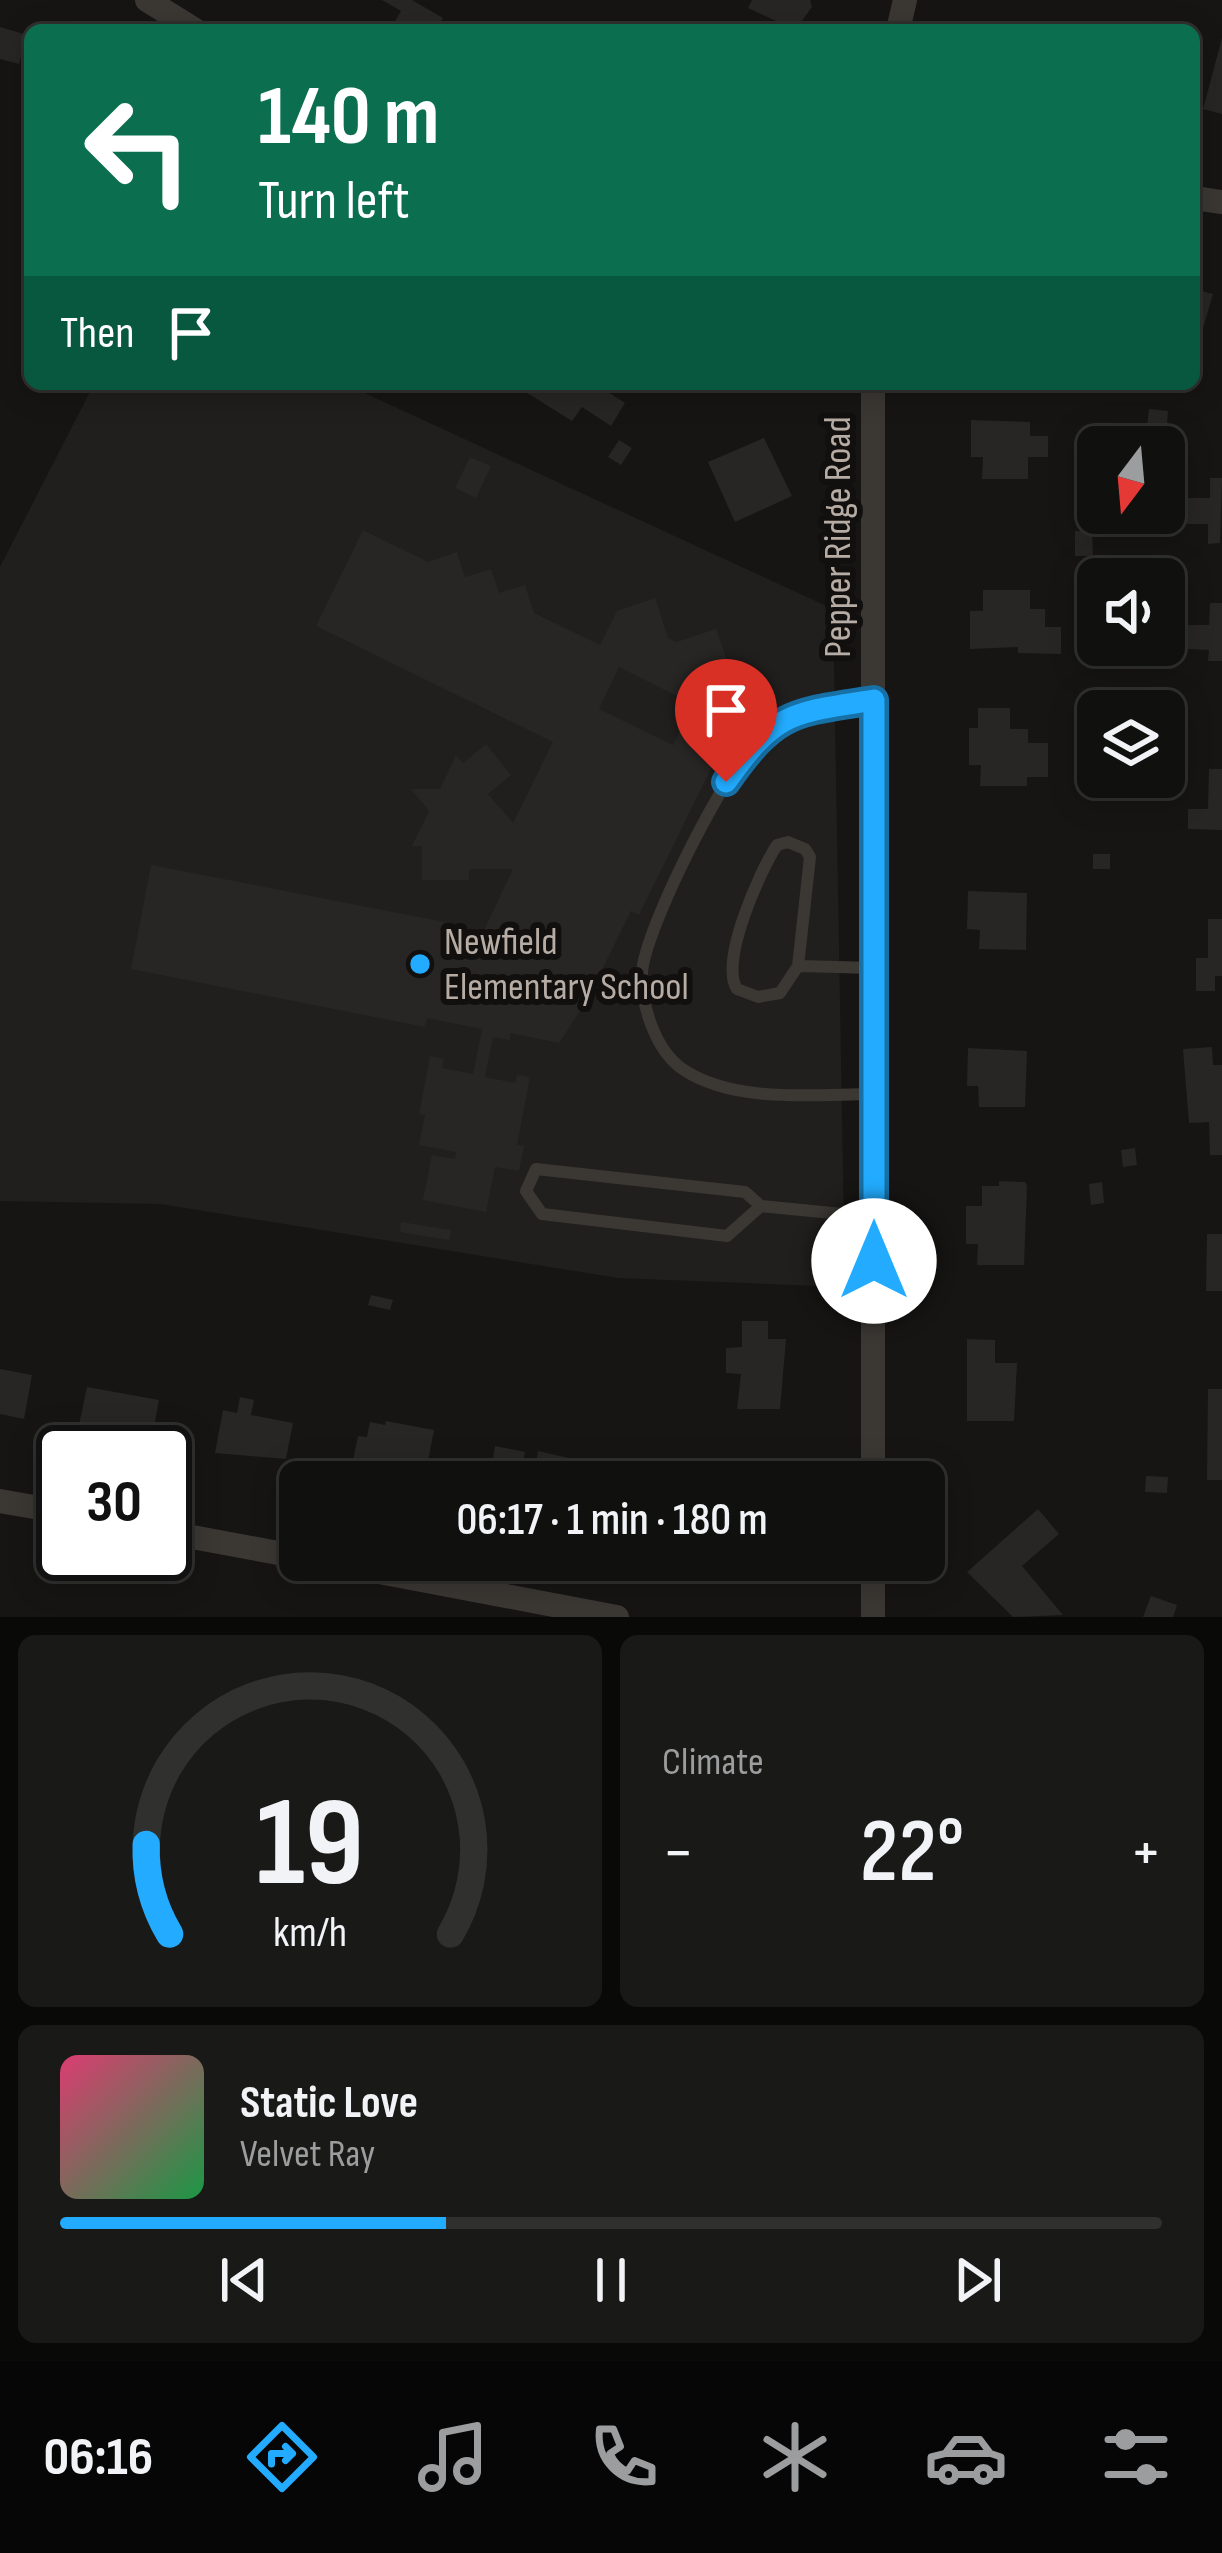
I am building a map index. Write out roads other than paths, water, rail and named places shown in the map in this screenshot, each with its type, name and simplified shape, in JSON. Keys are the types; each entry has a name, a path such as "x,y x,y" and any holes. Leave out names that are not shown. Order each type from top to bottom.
{"street":[{"path":"147,0 185,24"},
{"name":"Pepper Ridge Road","path":"873,390 873,1461"},
{"path":"0,1501 36,1507"},
{"path":"192,1537 279,1553"},
{"path":"427,1581 617,1617"},
{"path":"873,1581 873,1617"}],"lane":[{"path":"874,700 788,716 757,739 726,782 648,940 642,973 644,997 665,1054 686,1072 725,1088 874,1094"},
{"path":"788,842 806,849 811,869 798,966 789,985 769,997 747,994 732,981 734,952 765,863 776,845 788,842"},
{"path":"798,966 874,968"},
{"path":"761,1206 728,1236 542,1214 526,1191 536,1169 745,1192 761,1206 874,1217"}],"place":[{"name":"Newfield Elementary School","path":"420,964"}]}
